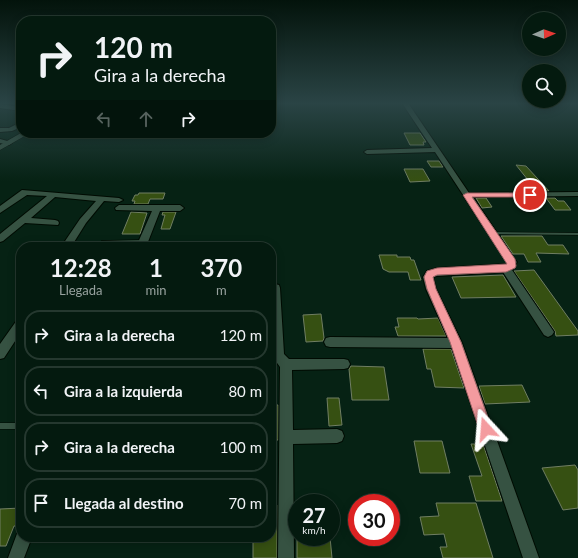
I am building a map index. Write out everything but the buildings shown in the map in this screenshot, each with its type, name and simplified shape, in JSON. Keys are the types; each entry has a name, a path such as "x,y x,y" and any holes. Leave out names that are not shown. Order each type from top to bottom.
{"street":[{"path":"0,130 10,129"},
{"path":"423,129 512,262 512,266 506,268 437,272 429,275 431,289 456,342 531,558"},
{"path":"0,148 18,138"},
{"path":"0,141 9,143"},
{"path":"367,152 437,150"},
{"path":"0,210 25,192 102,200 119,204 156,208 180,208"},
{"path":"467,195 578,194"},
{"path":"0,239 53,195"},
{"path":"69,242 83,221 102,200"},
{"path":"143,242 156,208"},
{"path":"24,220 55,223"},
{"path":"506,268 548,332"},
{"path":"276,311 278,356 286,365 286,558"},
{"path":"0,354 16,330"},
{"path":"330,342 456,342"},
{"path":"286,365 344,364"},
{"path":"286,437 337,436"},
{"path":"16,558 22,542"}],"lane":[{"path":"492,233 578,234"},
{"path":"0,426 16,426"}],"route":[{"path":"486,429 456,342 431,289 428,277 430,274 437,272 508,268 512,266 512,262 467,195 530,195"}]}
